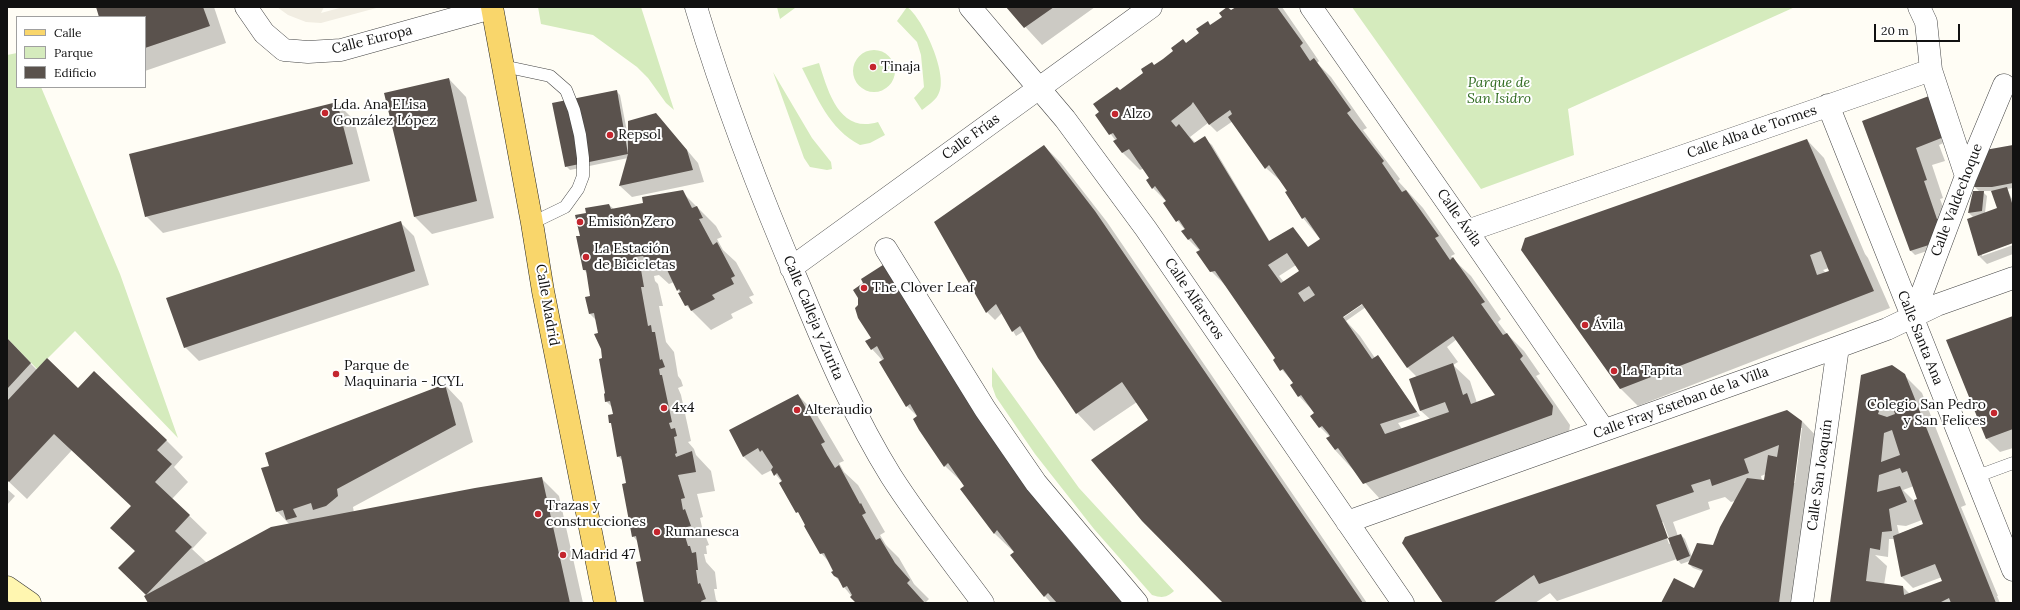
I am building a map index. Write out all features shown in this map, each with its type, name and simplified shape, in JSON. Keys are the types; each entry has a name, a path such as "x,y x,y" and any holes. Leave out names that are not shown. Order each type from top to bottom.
{"main road":[{"name":"Calle Madrid","path":"492,8 532,223 543,292 605,603"},
{"path":"7,587 30,603"}],"street":[{"name":"Calle Europa","path":"246,7 264,33 284,50 308,52 341,50 492,8"},
{"name":"Calle Calleja y Zurita","path":"696,7 709,50 749,162 791,268 850,400 891,475 929,531 983,603"},
{"name":"Calle Alfareros","path":"970,7 1065,120 1157,243 1403,603"},
{"name":"Calle Frías","path":"791,268 1152,7"},
{"name":"Calle Ávila","path":"1311,7 1468,230 1604,430"},
{"path":"1919,7 1926,22 1931,70 1966,176"},
{"name":"Calle Alba de Tormes","path":"1468,230 1931,70"},
{"name":"Calle Valdechoque","path":"1913,317 1966,176 2004,85"},
{"name":"Calle Santa Ana","path":"1828,105 2013,570"},
{"path":"886,249 985,409 1036,483 1137,603"},
{"name":"Calle Fray Esteban de la Villa","path":"1347,522 1838,348 1913,317 1937,305 2013,278"},
{"name":"Calle San Joaquín","path":"1802,603 1838,348"}],"lane":[{"path":"503,66 550,76 566,90 574,110 580,135 583,158 583,176 578,189 565,207 532,223"},
{"path":"1975,477 2013,463"}],"green space":[{"path":"538,7 641,7 674,110 666,103 648,78 637,67 593,35 541,24"},
{"path":"777,7 808,7 795,8 780,19"},
{"path":"907,7 913,13 927,35 938,62 940,75 941,87 937,97 922,110 914,98 924,87 921,55 917,42 897,21"},
{"name":"Parque de San Isidro","path":"1352,7 1795,7 1568,109 1574,155 1481,189"},
{"path":"874,50 889,56 895,71 889,86 874,92 859,86 853,71 859,56"},
{"path":"16,53 16,88 41,88 120,274 178,438 75,331 37,369 7,338 7,55"},
{"path":"819,63 831,97 837,108 854,122 865,124 878,122 885,135 870,143 860,145 840,130 825,111 802,68"},
{"path":"773,72 812,138 831,162 832,169 827,170 810,167 804,158"},
{"path":"992,367 1079,488 1174,591 1164,597 1152,595 1094,529 1035,454 996,397 992,386"}],"shaded area":[{"path":"277,7 324,7 321,13 343,7 380,7 321,23 306,22 288,15"}],"building":[{"path":"96,7 203,7 210,26 146,48 146,16 99,16"},
{"path":"1006,7 1054,7 1024,28"},
{"path":"1227,7 1231,10 1236,7 1277,7 1303,43 1300,46 1310,61 1314,58 1351,110 1347,113 1384,161 1382,163 1402,192 1406,190 1439,236 1435,238 1450,260 1453,257 1485,302 1481,304 1503,335 1507,333 1523,356 1520,359 1553,406 1552,415 1363,484 1338,448 1335,450 1326,438 1330,436 1328,433 1322,426 1319,428 1310,416 1314,413 1301,395 1298,397 1290,385 1293,383 1283,369 1280,371 1273,360 1275,358 1215,271 1210,272 1196,252 1200,250 1191,238 1188,240 1181,231 1185,229 1179,220 1176,222 1163,203 1166,201 1155,186 1152,189 1146,180 1149,178 1129,149 1122,153 1113,141 1117,139 1113,133 1109,135 1095,115 1099,112 1093,104 1117,87 1120,90 1143,73 1141,69 1152,62 1154,65 1163,59 1173,51 1171,48 1183,39 1186,43 1199,33 1196,29 1208,21 1210,25 1222,17 1219,13","holes":["1193,102 1209,125 1230,110 1232,114 1228,117 1265,169 1269,165 1287,191 1285,192 1302,219 1305,217 1320,239 1308,247 1293,227 1269,241 1205,136 1194,143 1179,124 1176,127 1171,121","1287,253 1299,271 1281,283 1268,265","1309,286 1315,295 1304,302 1298,293","1362,304 1407,368 1453,336 1495,395 1471,404 1467,393 1463,395 1453,363 1409,379 1420,411 1445,402 1449,412 1385,434 1380,424 1417,412 1378,355 1372,359 1343,317"]},
{"path":"449,78 477,201 414,217 384,93"},
{"path":"617,90 628,154 565,167 552,103"},
{"path":"1929,96 1944,137 1916,148 1927,180 1924,181 1937,219 1941,218 1932,244 1910,251 1862,121"},
{"path":"337,102 353,164 145,217 129,154"},
{"path":"656,113 687,150 693,170 619,186 628,154 628,121"},
{"path":"1807,139 1874,291 1620,389 1521,250 1525,238","holes":["1821,251 1829,271 1817,275 1810,255"]},
{"path":"1044,145 1095,211 1363,603 1223,603 1142,521 1091,460 1148,420 1122,382 1076,414 1038,358 1020,326 1012,332 996,304 986,313 934,222"},
{"path":"2013,145 2013,183 1992,187 1974,187 1985,150"},
{"path":"2007,187 2012,203 2013,202 2013,243 1978,256 1967,219 1997,208 1991,191"},
{"path":"683,190 692,208 697,206 703,218 699,219 713,245 717,242 735,276 731,278 734,284 712,295 715,299 691,311 688,305 685,306 678,293 681,292 679,289 677,291 662,259 649,266 643,256 635,257 637,265 640,264 644,287 641,287 648,326 651,325 652,332 655,332 660,360 662,359 665,367 659,369 660,375 662,375 672,422 669,423 671,429 675,428 677,436 674,437 677,453 675,454 676,457 692,451 696,472 678,475 685,498 681,499 683,510 685,509 691,526 687,527 688,535 685,536 692,553 696,552 698,584 700,583 706,599 701,601 702,603 644,603 636,562 641,561 636,536 632,537 622,484 626,483 621,456 617,457 611,423 609,423 608,415 613,414 610,401 605,402 605,393 599,359 602,358 601,349 594,334 598,333 594,313 589,314 585,297 590,296 586,270 583,270 576,236 580,236 575,215 586,213 585,208 609,204 611,209 643,203 642,197"},
{"path":"1973,191 1984,191 1982,211 1968,213"},
{"path":"401,221 415,271 184,348 166,298"},
{"path":"886,263 1011,466 1070,541 1123,603 1057,603 1048,593 1044,597 1010,555 1014,552 997,530 994,534 960,489 964,486 948,463 944,467 913,419 917,416 910,404 906,407 879,362 884,359 877,346 871,350 865,341 871,338 858,318 855,308 858,305 858,298 853,290 863,283 861,279"},
{"name":"Colegio San Pedro y San Felices","path":"2013,316 2013,429 1986,439 1946,340"},
{"path":"7,338 31,363 7,389"},
{"path":"47,358 78,388 94,371 167,440 157,450 172,464 155,482 190,515 175,531 192,547 146,595 118,568 135,551 110,528 131,506 54,434 9,482 7,480 7,401"},
{"path":"1892,365 1905,374 1996,603 1951,603 1949,598 1939,603 1830,603 1861,375","holes":["1891,401 1895,414 1887,417 1878,414 1882,402","1892,430 1900,455 1881,462 1884,433","1900,468 1902,473 1907,471 1917,499 1914,500 1923,524 1893,536 1901,577 1935,564 1942,581 1904,595 1903,586 1866,581 1870,548 1880,550 1882,532 1892,531 1889,509 1907,502 1900,486 1877,492 1879,475"]},
{"path":"445,384 456,425 337,489 338,496 326,506 313,510 311,503 293,509 297,517 286,520 283,510 276,512 261,468 269,466 265,453"},
{"path":"798,394 825,442 821,444 827,455 835,468 839,465 860,504 861,503 866,513 862,515 876,540 880,538 895,563 910,580 907,583 925,603 856,603 850,597 852,595 847,586 843,588 838,578 831,572 833,571 824,553 820,554 798,512 796,513 779,483 782,481 777,473 774,476 771,470 773,467 762,450 760,452 758,448 743,457 729,430"},
{"path":"1787,410 1802,421 1779,603 1661,603 1674,578 1694,588 1703,570 1688,564 1697,543 1713,545 1720,527 1747,478 1764,480 1768,455 1777,457 1779,445 1744,459 1749,473 1712,486 1710,479 1691,485 1694,492 1656,505 1668,538 1539,584 1534,575 1493,603 1443,603 1402,543 1405,537"},
{"path":"542,477 570,603 148,603 144,596 271,527 475,488"},
{"path":"1681,534 1690,556 1677,561 1668,538"}],"place":[{"name":"Tinaja","path":"873,67"},
{"name":"Lda. Ana ELisa González López","path":"325,113"},
{"name":"Alzo","path":"1115,114"},
{"name":"Repsol","path":"610,135"},
{"name":"Emisión Zero","path":"580,222"},
{"name":"La Estación de Bicicletas","path":"586,257"},
{"name":"The Clover Leaf","path":"864,288"},
{"name":"Ávila","path":"1585,325"},
{"name":"La Tapita","path":"1614,371"},
{"name":"Parque de Maquinaria - JCYL","path":"336,374"},
{"name":"4x4","path":"664,408"},
{"name":"Alteraudio","path":"797,410"},
{"name":"Colegio San Pedro y San Felices","path":"1994,413"},
{"name":"Trazas y construcciones","path":"538,514"},
{"name":"Rumanesca","path":"657,532"},
{"name":"Madrid 47","path":"563,555"}]}
